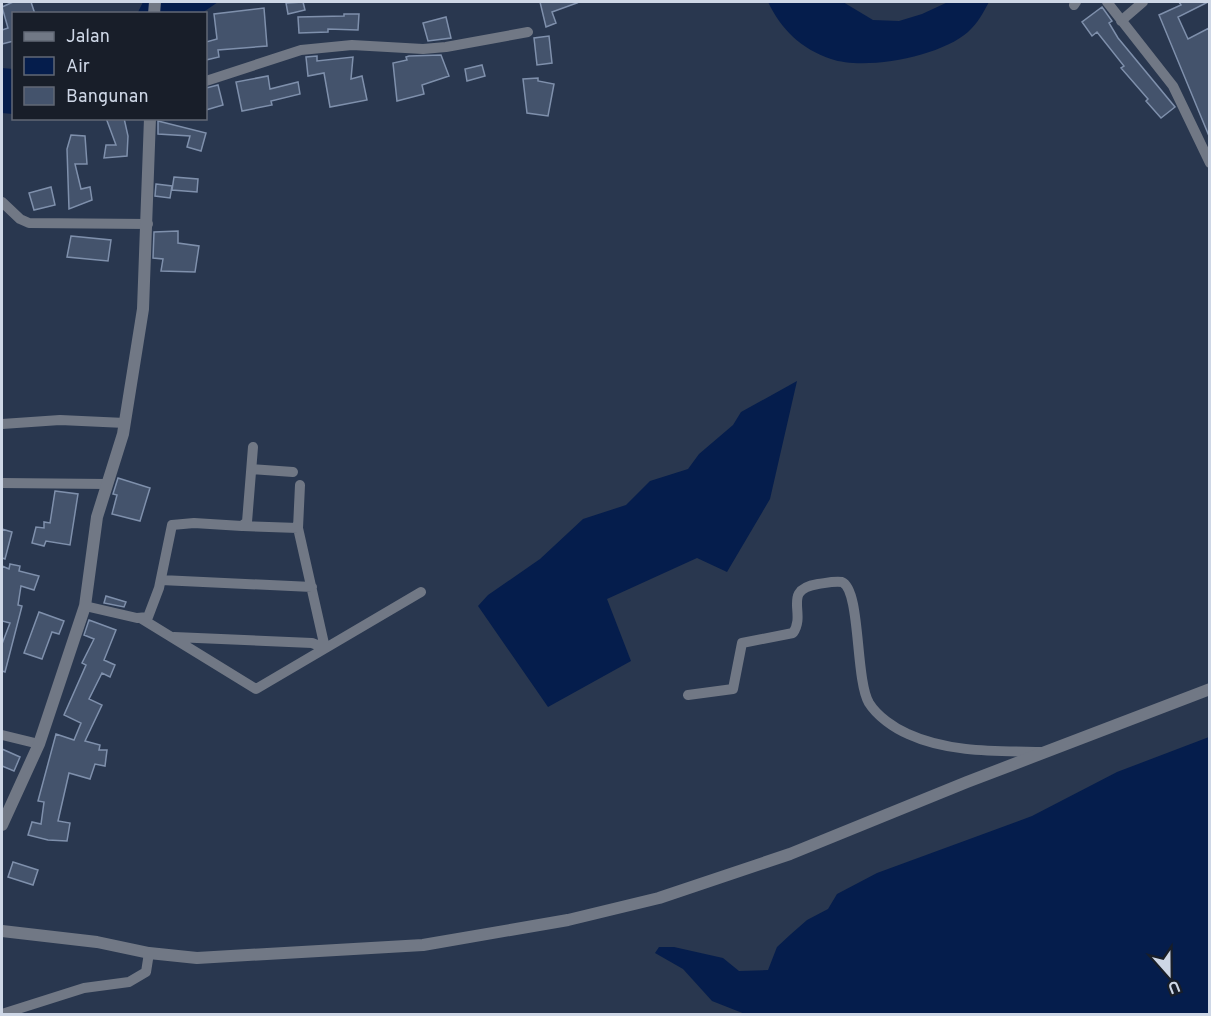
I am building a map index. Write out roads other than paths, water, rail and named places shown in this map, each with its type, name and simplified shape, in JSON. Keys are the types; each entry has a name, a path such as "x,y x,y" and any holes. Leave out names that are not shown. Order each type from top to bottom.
{"street":[{"path":"1107,2 1173,86 1209,163"},
{"path":"1121,21 1143,2"},
{"path":"207,81 301,50 352,45 423,49 528,32"},
{"path":"2,825 39,744 85,606 97,517 125,423 141,320 148,224 150,120"},
{"path":"2,202 27,223 148,224"},
{"path":"2,424 60,420 125,423"},
{"path":"243,526 248,518 254,447"},
{"path":"252,469 293,472"},
{"path":"2,483 107,484"},
{"path":"300,485 298,528 325,648"},
{"path":"142,619 150,616 161,580 173,525 298,528"},
{"path":"161,580 312,587"},
{"path":"688,695 733,689 742,643 793,633 797,623 797,597 801,590 805,586 842,582 849,586 853,601 858,665 865,693 871,705 888,723 908,735 977,750 1044,752"},
{"path":"85,606 142,619 256,689 421,592"},
{"path":"172,637 312,643 325,648"},
{"path":"2,931 97,942 149,953 197,958 389,948 449,941 578,918 659,898 790,854 1044,752 1209,689"},
{"path":"2,735 39,744"},
{"path":"2,1014 84,988 135,980 146,972 149,953"}],"water":[{"path":"143,2 218,2 203,12 138,12"},
{"path":"768,2 843,2 873,20 899,21 948,2 989,2 975,25 956,41 903,59 863,63 831,59 810,50 793,37 779,21"},
{"path":"2,68 12,69 12,114 2,113"},
{"path":"797,381 770,499 727,572 697,558 607,599 631,661 548,707 478,606 488,595 540,559 583,519 626,505 650,481 688,469 699,454 733,425 741,412"},
{"path":"1209,737 1209,1014 745,1014 712,1001 683,969 655,953 659,947 674,947 723,958 739,971 768,970 777,947 807,920 828,909 837,894 877,873 1032,816 1117,772"}]}
